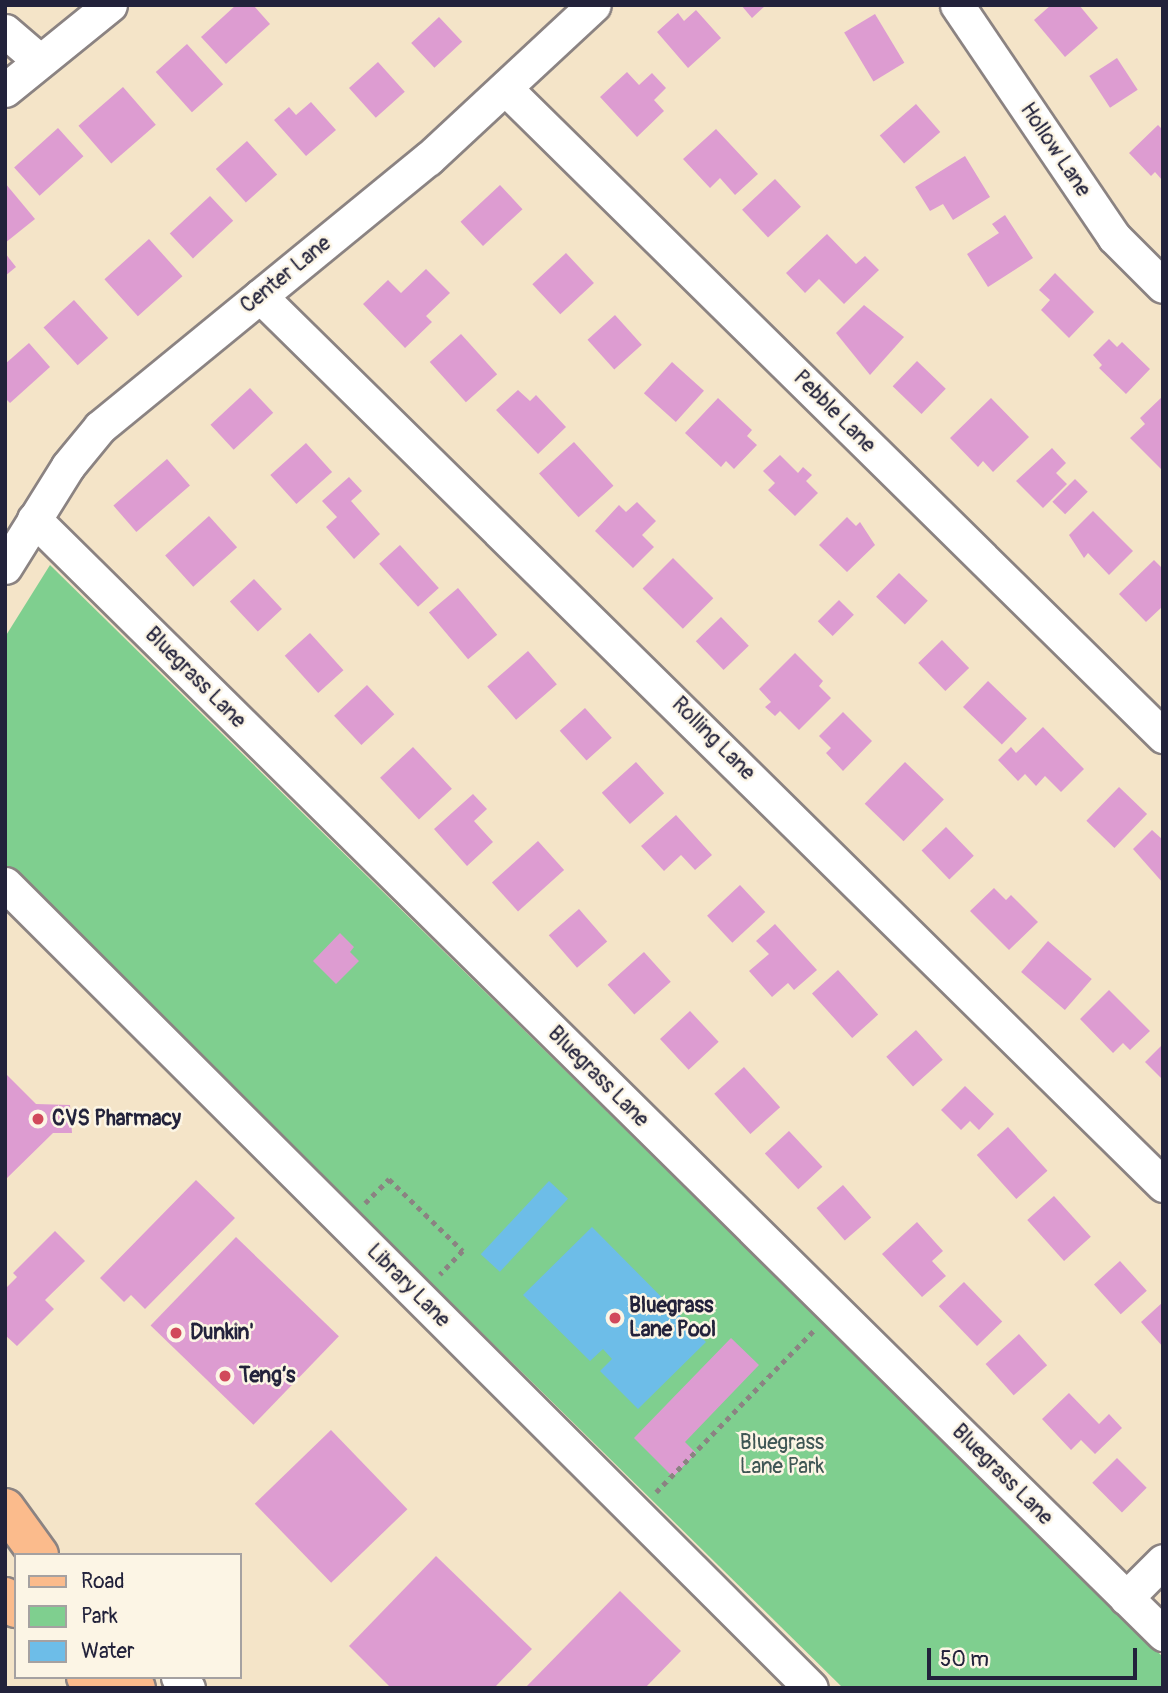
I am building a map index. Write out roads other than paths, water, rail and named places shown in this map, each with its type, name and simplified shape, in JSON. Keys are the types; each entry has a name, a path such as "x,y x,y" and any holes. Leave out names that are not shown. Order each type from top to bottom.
{"main road":[{"path":"5,1508 39,1553"}],"street":[{"path":"5,90 110,5"},
{"name":"Center Lane","path":"5,567 68,466 100,427 428,159 594,5"},
{"name":"Hollow Lane","path":"957,5 1114,237 1163,286"},
{"path":"5,31 40,61"},
{"name":"Pebble Lane","path":"505,88 1163,736"},
{"name":"Rolling Lane","path":"260,296 1163,1185"},
{"name":"Bluegrass Lane","path":"34,519 1163,1634"},
{"name":"Library Lane","path":"5,884 811,1688"},
{"path":"5,1508 53,1553"},
{"path":"1126,1598 1163,1560"}],"water":[{"path":"549,1181 568,1199 500,1272 481,1254"},
{"name":"Bluegrass Lane Pool","path":"592,1227 706,1342 638,1409 600,1371 612,1359 603,1349 590,1361 523,1295"}],"place":[{"name":"CVS Pharmacy","path":"38,1119"},
{"name":"Bluegrass Lane Pool","path":"615,1318"},
{"name":"Dunkin'","path":"176,1333"},
{"name":"Teng’s","path":"225,1376"}],"park label":[{"name":"Bluegrass Lane Park","path":"782,1455"}]}
